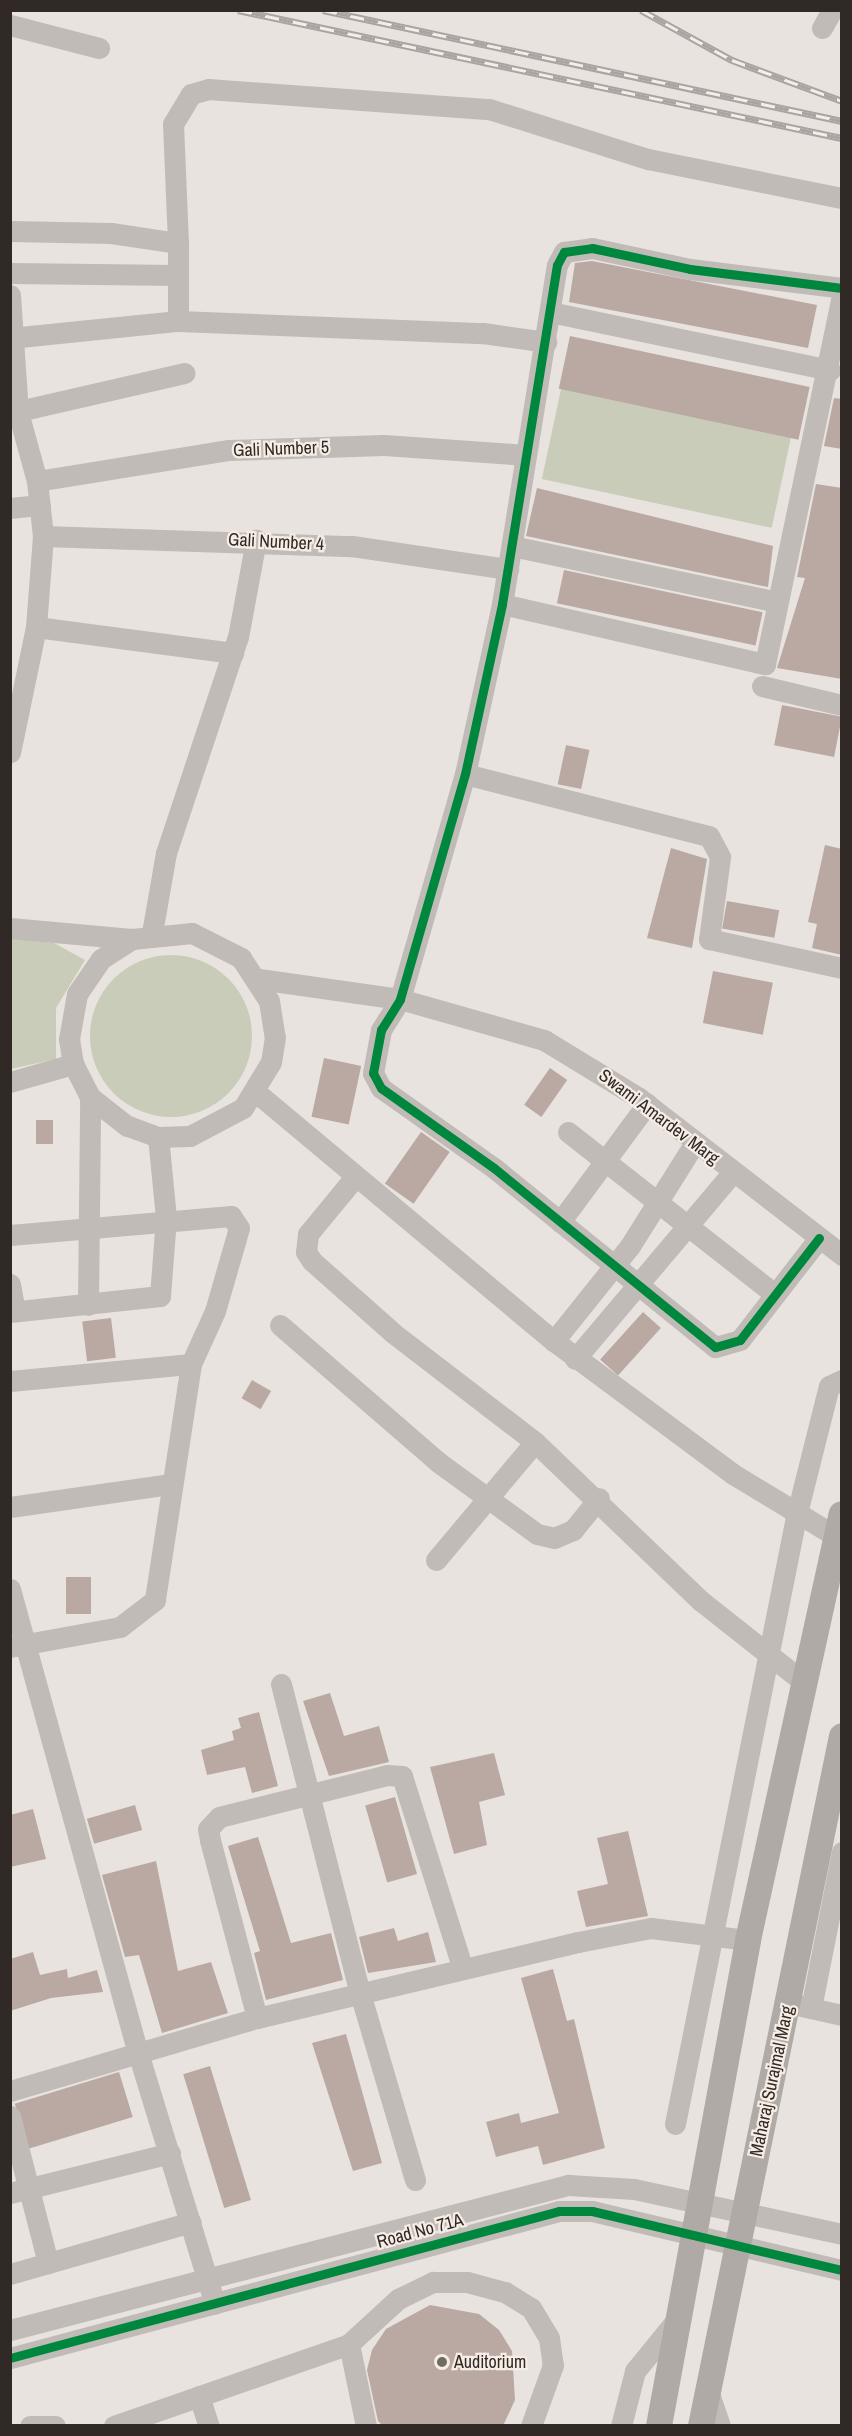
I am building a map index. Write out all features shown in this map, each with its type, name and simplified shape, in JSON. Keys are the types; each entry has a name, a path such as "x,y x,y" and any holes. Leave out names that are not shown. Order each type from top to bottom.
{"main road":[{"path":"658,2426 696,2238 748,1940 839,1526"},
{"name":"Maharaj Surajmal Marg","path":"701,2426 745,2214 799,2005 842,1736"}],"street":[{"path":"10,26 99,48"},
{"path":"178,321 178,243 173,124 190,94 208,89 489,109 648,159 842,198"},
{"path":"10,231 111,233 178,243"},
{"path":"819,1238 772,1293 740,1340 721,1348 637,1287 560,1222 374,1080 381,1030 400,999 465,774 502,604 557,265 564,252 580,248 842,288"},
{"path":"10,273 178,275"},
{"path":"10,295 14,413 37,481 43,536 36,627 10,752"},
{"path":"502,604 765,664 830,370 842,296"},
{"path":"550,312 830,370"},
{"path":"13,337 178,321 366,327 546,342"},
{"path":"14,413 184,374"},
{"name":"Gali Number 5","path":"37,481 228,450 384,445 526,455"},
{"path":"10,508 40,505"},
{"name":"Gali Number 4","path":"43,536 256,540 352,546 508,569"},
{"path":"10,928 142,936 192,933 222,944 259,980 269,1001 275,1037 257,1093 226,1122 190,1137 158,1137 127,1126 90,1097 73,1064 69,1038 77,994 101,959 142,936 166,853 233,653 256,540"},
{"path":"512,546 777,603"},
{"path":"36,627 233,653"},
{"path":"762,686 842,705"},
{"path":"465,774 709,836 720,858 709,939 842,968"},
{"name":"Swami Amardev Marg","path":"259,980 400,999 544,1040 647,1104 694,1144 842,1256"},
{"path":"10,1082 73,1064"},
{"path":"257,1093 576,1359 796,1517 839,1526"},
{"path":"88,1305 93,1225 90,1097"},
{"path":"560,1222 647,1104"},
{"path":"568,1132 687,1229 772,1293"},
{"path":"10,1284 13,1312 160,1296 166,1218 158,1137"},
{"path":"554,1341 613,1267 694,1144"},
{"path":"576,1359 733,1172"},
{"path":"355,1177 308,1234 306,1252 312,1261 393,1333 535,1442 599,1498 701,1601 805,1683"},
{"path":"10,1235 166,1218 231,1216 238,1228 215,1311 191,1364 169,1484 155,1600 147,1611 120,1628 17,1645"},
{"path":"280,1325 487,1500 537,1534 554,1538 573,1530 599,1498"},
{"path":"10,1381 191,1364"},
{"path":"675,2124 796,1517 829,1386 842,1380"},
{"path":"436,1560 535,1442"},
{"path":"10,1507 169,1484"},
{"path":"10,1589 17,1645 215,2304"},
{"path":"281,1684 360,1993 415,2180"},
{"path":"257,2018 208,1829 219,1816 310,1796 387,1775 407,1782 462,1966"},
{"path":"842,1852 799,2005 842,2015"},
{"path":"10,2091 139,2056 257,2018 462,1966 651,1928 748,1940"},
{"path":"10,2116 20,2190 48,2264"},
{"path":"20,2190 170,2153"},
{"name":"Road No 71A","path":"10,2330 207,2275 568,2185 702,2201 745,2214 842,2234"},
{"name":"Road No 71A","path":"10,2358 559,2211 592,2211 696,2238 842,2270"},
{"path":"10,2274 190,2222"},
{"path":"114,2426 349,2344 398,2299 433,2282 467,2282 505,2292 531,2308 549,2338 553,2365 531,2426"},
{"path":"621,2426 635,2372 680,2317"},
{"path":"349,2344 366,2426"},
{"path":"708,2391 720,2426"},
{"path":"199,2396 209,2426"},
{"path":"30,2426 55,2426"}],"green space":[{"path":"561,389 791,438 772,528 542,479"},
{"path":"11,938 54,943 85,960 56,1008 56,1059 11,1069"},
{"path":"171,955 202,962 216,969 228,979 238,991 245,1005 252,1036 245,1067 238,1081 228,1093 216,1103 202,1110 171,1117 140,1110 126,1103 114,1093 104,1081 97,1067 90,1036 97,1005 104,991 114,979 126,969 140,962"}],"building":[{"path":"592,261 817,305 808,348 569,302 575,263"},
{"path":"570,336 810,387 798,440 559,389"},
{"path":"834,398 842,399 842,449 824,446"},
{"path":"816,484 842,488 842,679 777,668 805,578 797,577"},
{"path":"537,488 773,546 768,587 526,536"},
{"path":"564,570 763,612 755,645 557,603"},
{"path":"782,705 842,717 834,757 774,745"},
{"path":"566,745 589,750 581,789 558,784"},
{"path":"825,845 842,849 842,955 812,948 817,924 808,922"},
{"path":"671,848 707,859 692,948 647,938"},
{"path":"727,901 779,910 774,938 722,929"},
{"path":"713,971 773,983 763,1035 703,1023"},
{"path":"324,1058 361,1066 349,1125 312,1117"},
{"path":"550,1068 567,1080 541,1117 524,1105"},
{"path":"36,1120 53,1120 53,1144 36,1144"},
{"path":"421,1132 450,1152 414,1204 385,1184"},
{"path":"643,1312 661,1328 618,1376 600,1360"},
{"path":"111,1318 116,1358 87,1361 82,1322"},
{"path":"252,1380 271,1391 261,1409 242,1398"},
{"path":"66,1577 91,1577 91,1614 66,1614"},
{"path":"330,1693 344,1736 379,1726 389,1762 329,1776 303,1701"},
{"path":"259,1712 278,1786 252,1793 245,1767 207,1775 201,1750 234,1740 232,1731 241,1728 238,1718"},
{"path":"494,1753 505,1795 479,1802 487,1845 454,1854 430,1767"},
{"path":"395,1797 417,1874 387,1882 365,1806"},
{"path":"135,1805 142,1830 94,1844 87,1819"},
{"path":"33,1809 46,1859 10,1867 10,1815"},
{"path":"628,1831 648,1916 586,1927 577,1891 608,1884 597,1838"},
{"path":"258,1837 291,1943 331,1933 343,1980 266,2000 254,1953 260,1951 228,1846"},
{"path":"156,1861 178,1971 211,1962 228,2013 162,2033 139,1955 125,1957 102,1875"},
{"path":"394,1928 398,1941 428,1932 436,1962 368,1973 359,1937"},
{"path":"33,1952 40,1975 67,1969 68,1978 97,1970 103,1992 51,1998 10,2011 10,1959"},
{"path":"553,1969 567,2021 574,2019 605,2148 543,2165 538,2146 496,2157 486,2122 519,2113 521,2123 559,2113 521,1978"},
{"path":"346,2034 382,2163 353,2171 312,2043"},
{"path":"210,2066 251,2200 224,2208 183,2074"},
{"path":"119,2072 133,2117 29,2149 15,2104"},
{"name":"Auditorium","path":"430,2305 479,2314 499,2330 512,2351 515,2400 503,2426 383,2426 378,2421 367,2370 372,2350 386,2329"}],"railway":[{"path":"238,10 842,138"},
{"path":"323,10 842,121"},
{"path":"641,10 732,60 842,101"}],"cycle path":[{"path":"819,1238 740,1340 715,1347 494,1168 381,1088 373,1073 381,1030 400,999 465,774 502,604 557,265 564,252 592,248 690,269 842,288"},
{"path":"10,2358 559,2211 592,2211 842,2270"}],"place":[{"name":"Auditorium","path":"442,2362"}]}
